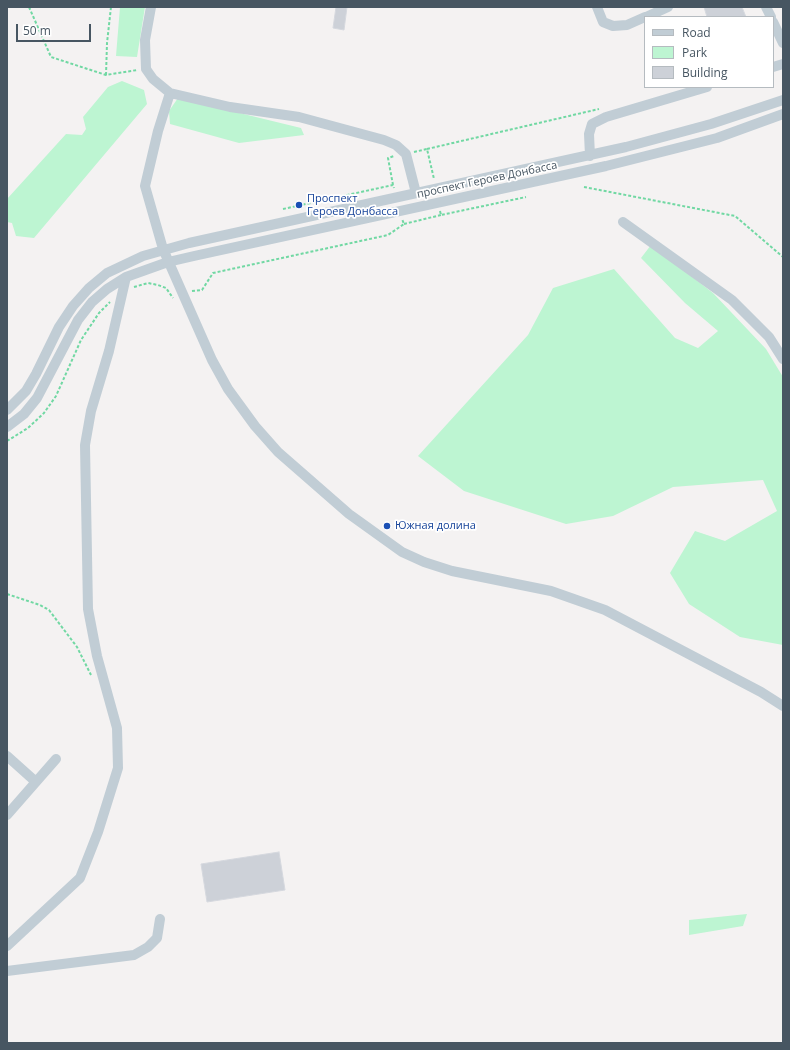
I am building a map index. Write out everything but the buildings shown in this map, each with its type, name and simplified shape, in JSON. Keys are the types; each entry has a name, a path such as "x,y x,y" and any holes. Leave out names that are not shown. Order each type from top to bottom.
{"street":[{"path":"151,7 145,40 146,69 153,79 170,93 230,107 299,117 384,140 396,145 406,154 416,193"},
{"path":"597,7 603,22 613,26 628,25 644,17"},
{"path":"647,16 668,7"},
{"path":"766,7 770,16"},
{"path":"774,24 783,43"},
{"path":"590,156 588,134 592,124 606,117 704,88"},
{"path":"170,93 144,186 162,249 212,360 228,389 255,426 278,452 313,484 380,537 410,555 452,571 551,591 605,610 762,692 783,706"},
{"name":"проспект Героев Донбасса","path":"7,410 26,391 59,327 73,306 89,288 107,273 124,264 162,249 590,156 711,124 783,100"},
{"name":"проспект Героев Донбасса","path":"7,426 24,414 37,398 46,384 78,320 92,302 107,289 126,277 168,262 400,212 643,157 717,138 783,114"},
{"path":"623,222 732,300 769,337 783,359"},
{"path":"7,946 80,878 98,832 118,768 117,728 97,656 88,609 84,445 91,411 110,351 126,277"},
{"path":"7,756 36,782"},
{"path":"7,814 56,759"},
{"path":"7,970 134,955 148,947 157,938 160,918"}],"path":[{"path":"29,7 51,57 106,75 146,69"},
{"path":"106,75 107,43 111,7"},
{"path":"427,149 602,108"},
{"path":"283,209 393,186 396,197"},
{"path":"584,187 735,216 783,257"},
{"path":"400,212 404,224"},
{"path":"131,289 148,283 166,288 173,298 182,294 202,290 213,273 388,235 404,224 441,215"},
{"path":"7,441 28,428 44,413 56,396 81,340 99,313 113,300"},
{"path":"7,594 40,605 55,615 77,647 94,682"}],"green space":[{"path":"120,7 145,7 137,57 116,56"},
{"path":"122,81 144,90 147,104 34,238 16,236 12,223 7,222 7,199 66,134 82,135 86,129 83,117 108,87"},
{"path":"178,98 301,128 304,135 239,143 170,124 169,111"},
{"path":"651,245 713,293 766,349 783,377 783,645 740,637 689,604 670,573 695,531 725,541 777,511 763,480 673,487 613,516 566,524 464,491 418,456 528,335 553,288 614,269 675,338 698,348 718,331 685,303 641,258"},
{"path":"747,914 743,926 689,935 689,920"}],"place":[{"name":"Проспект Героев Донбасса","path":"299,205"},
{"name":"Южная долина","path":"387,526"}]}
